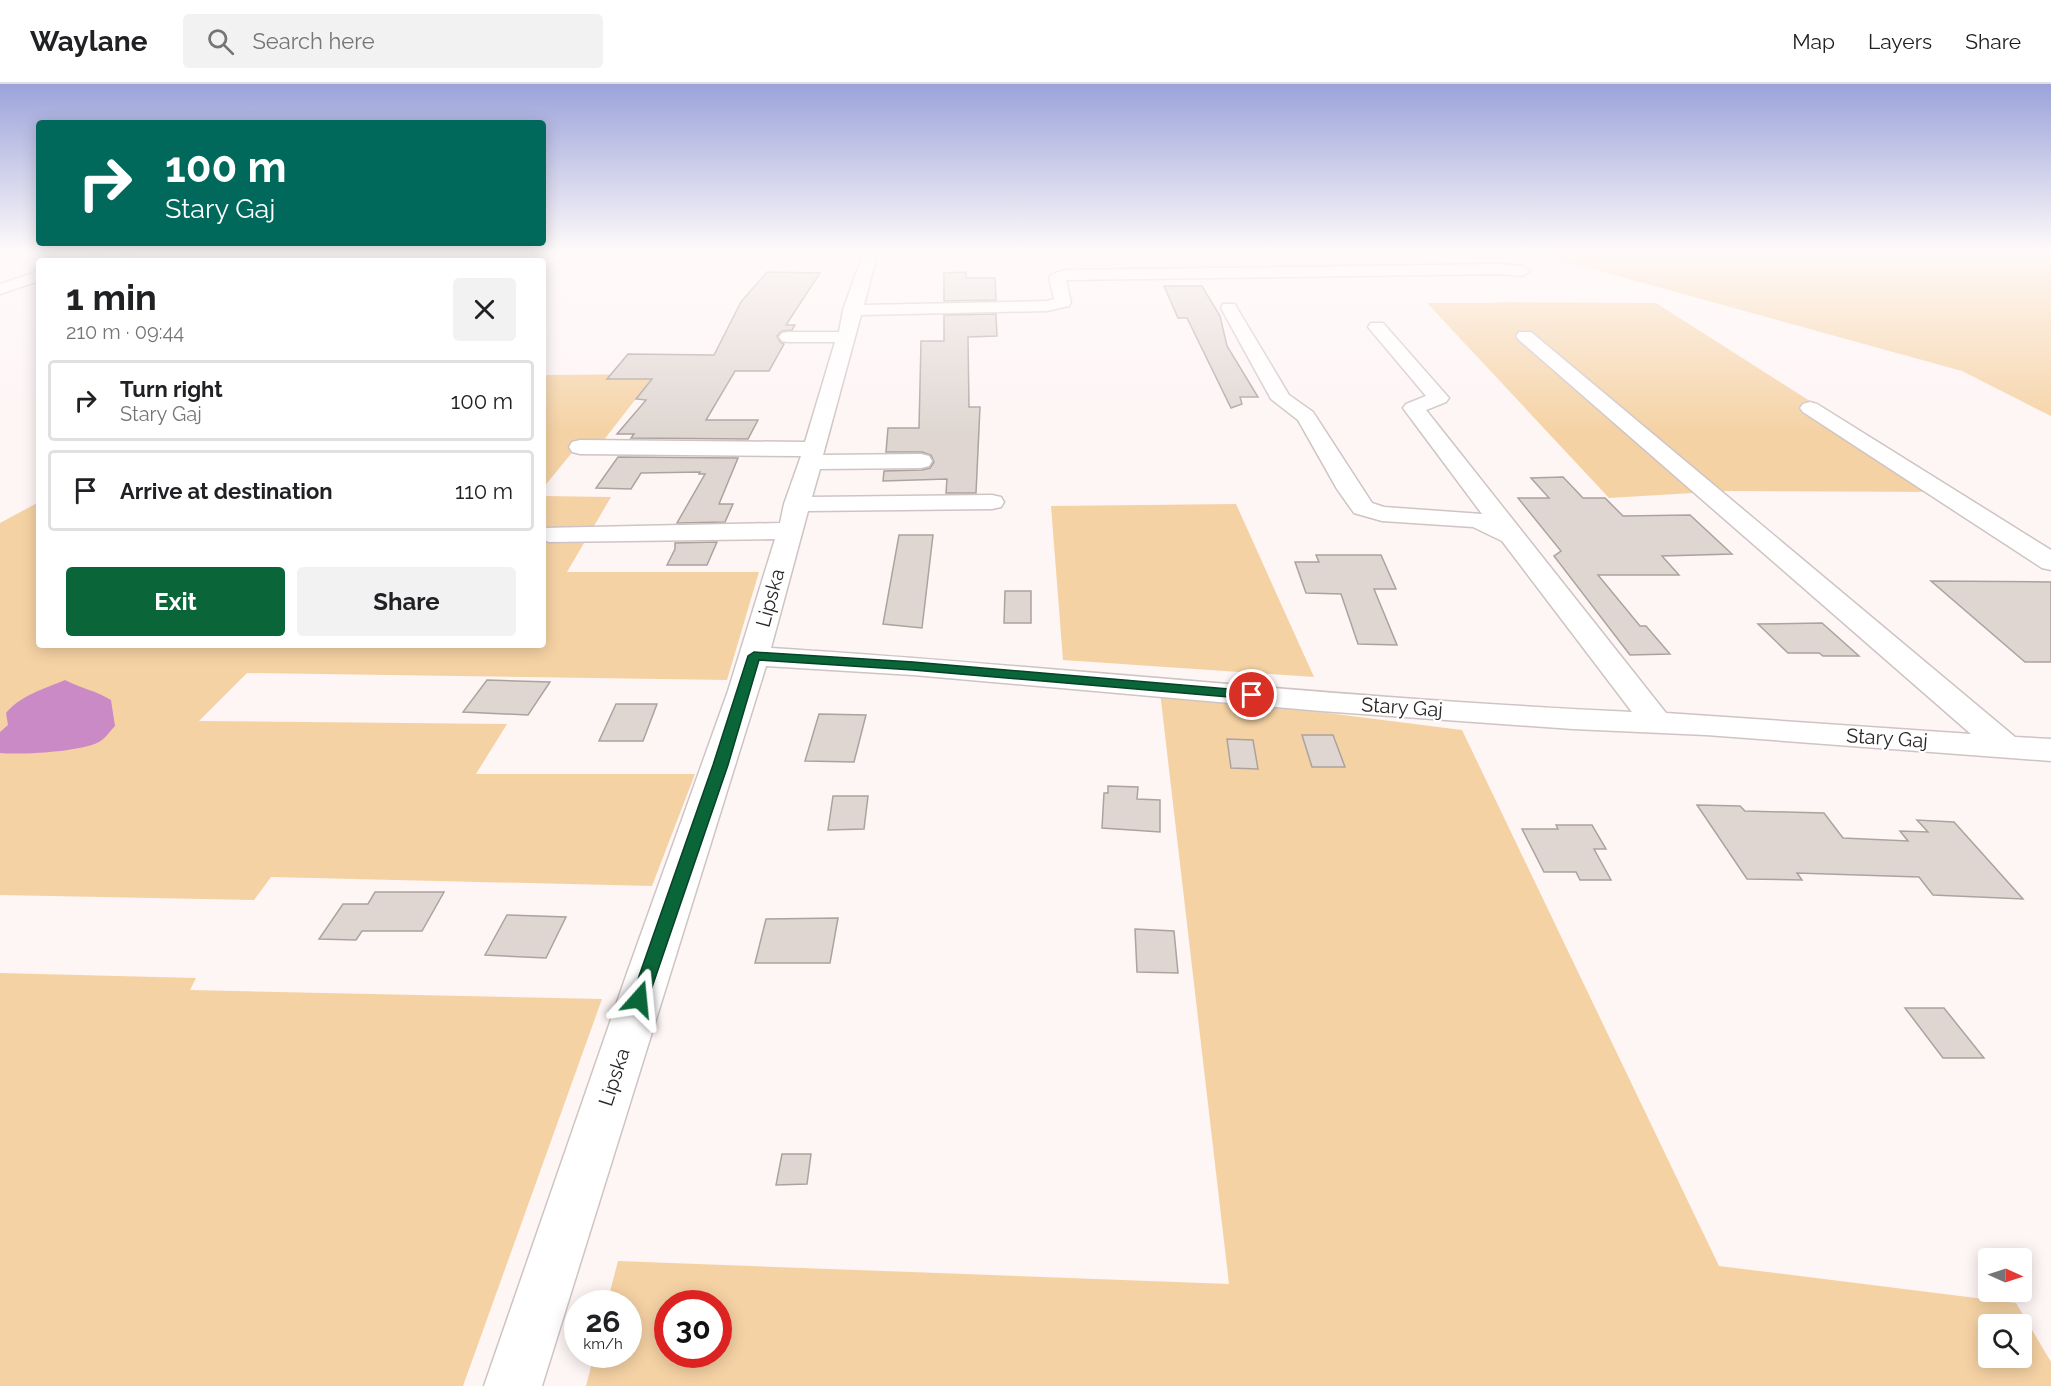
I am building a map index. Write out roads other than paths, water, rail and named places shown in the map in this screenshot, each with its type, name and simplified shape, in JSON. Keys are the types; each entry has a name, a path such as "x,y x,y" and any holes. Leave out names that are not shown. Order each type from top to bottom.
{"street":[{"name":"Lipska","path":"513,1386 647,976 720,765 754,656 851,312"},
{"path":"1231,312 1281,399 1306,416 1348,489 1363,508 1382,514 1478,520 1513,536"},
{"path":"1377,327 1439,398 1413,408 1657,723"},
{"path":"1525,336 2006,747"},
{"path":"788,337 844,337"},
{"path":"1810,408 2051,562"},
{"path":"580,447 921,461"},
{"path":"796,504 992,502"},
{"path":"549,534 788,531"},
{"name":"Stary Gaj","path":"754,656 913,666 1344,703 2051,750"}]}
